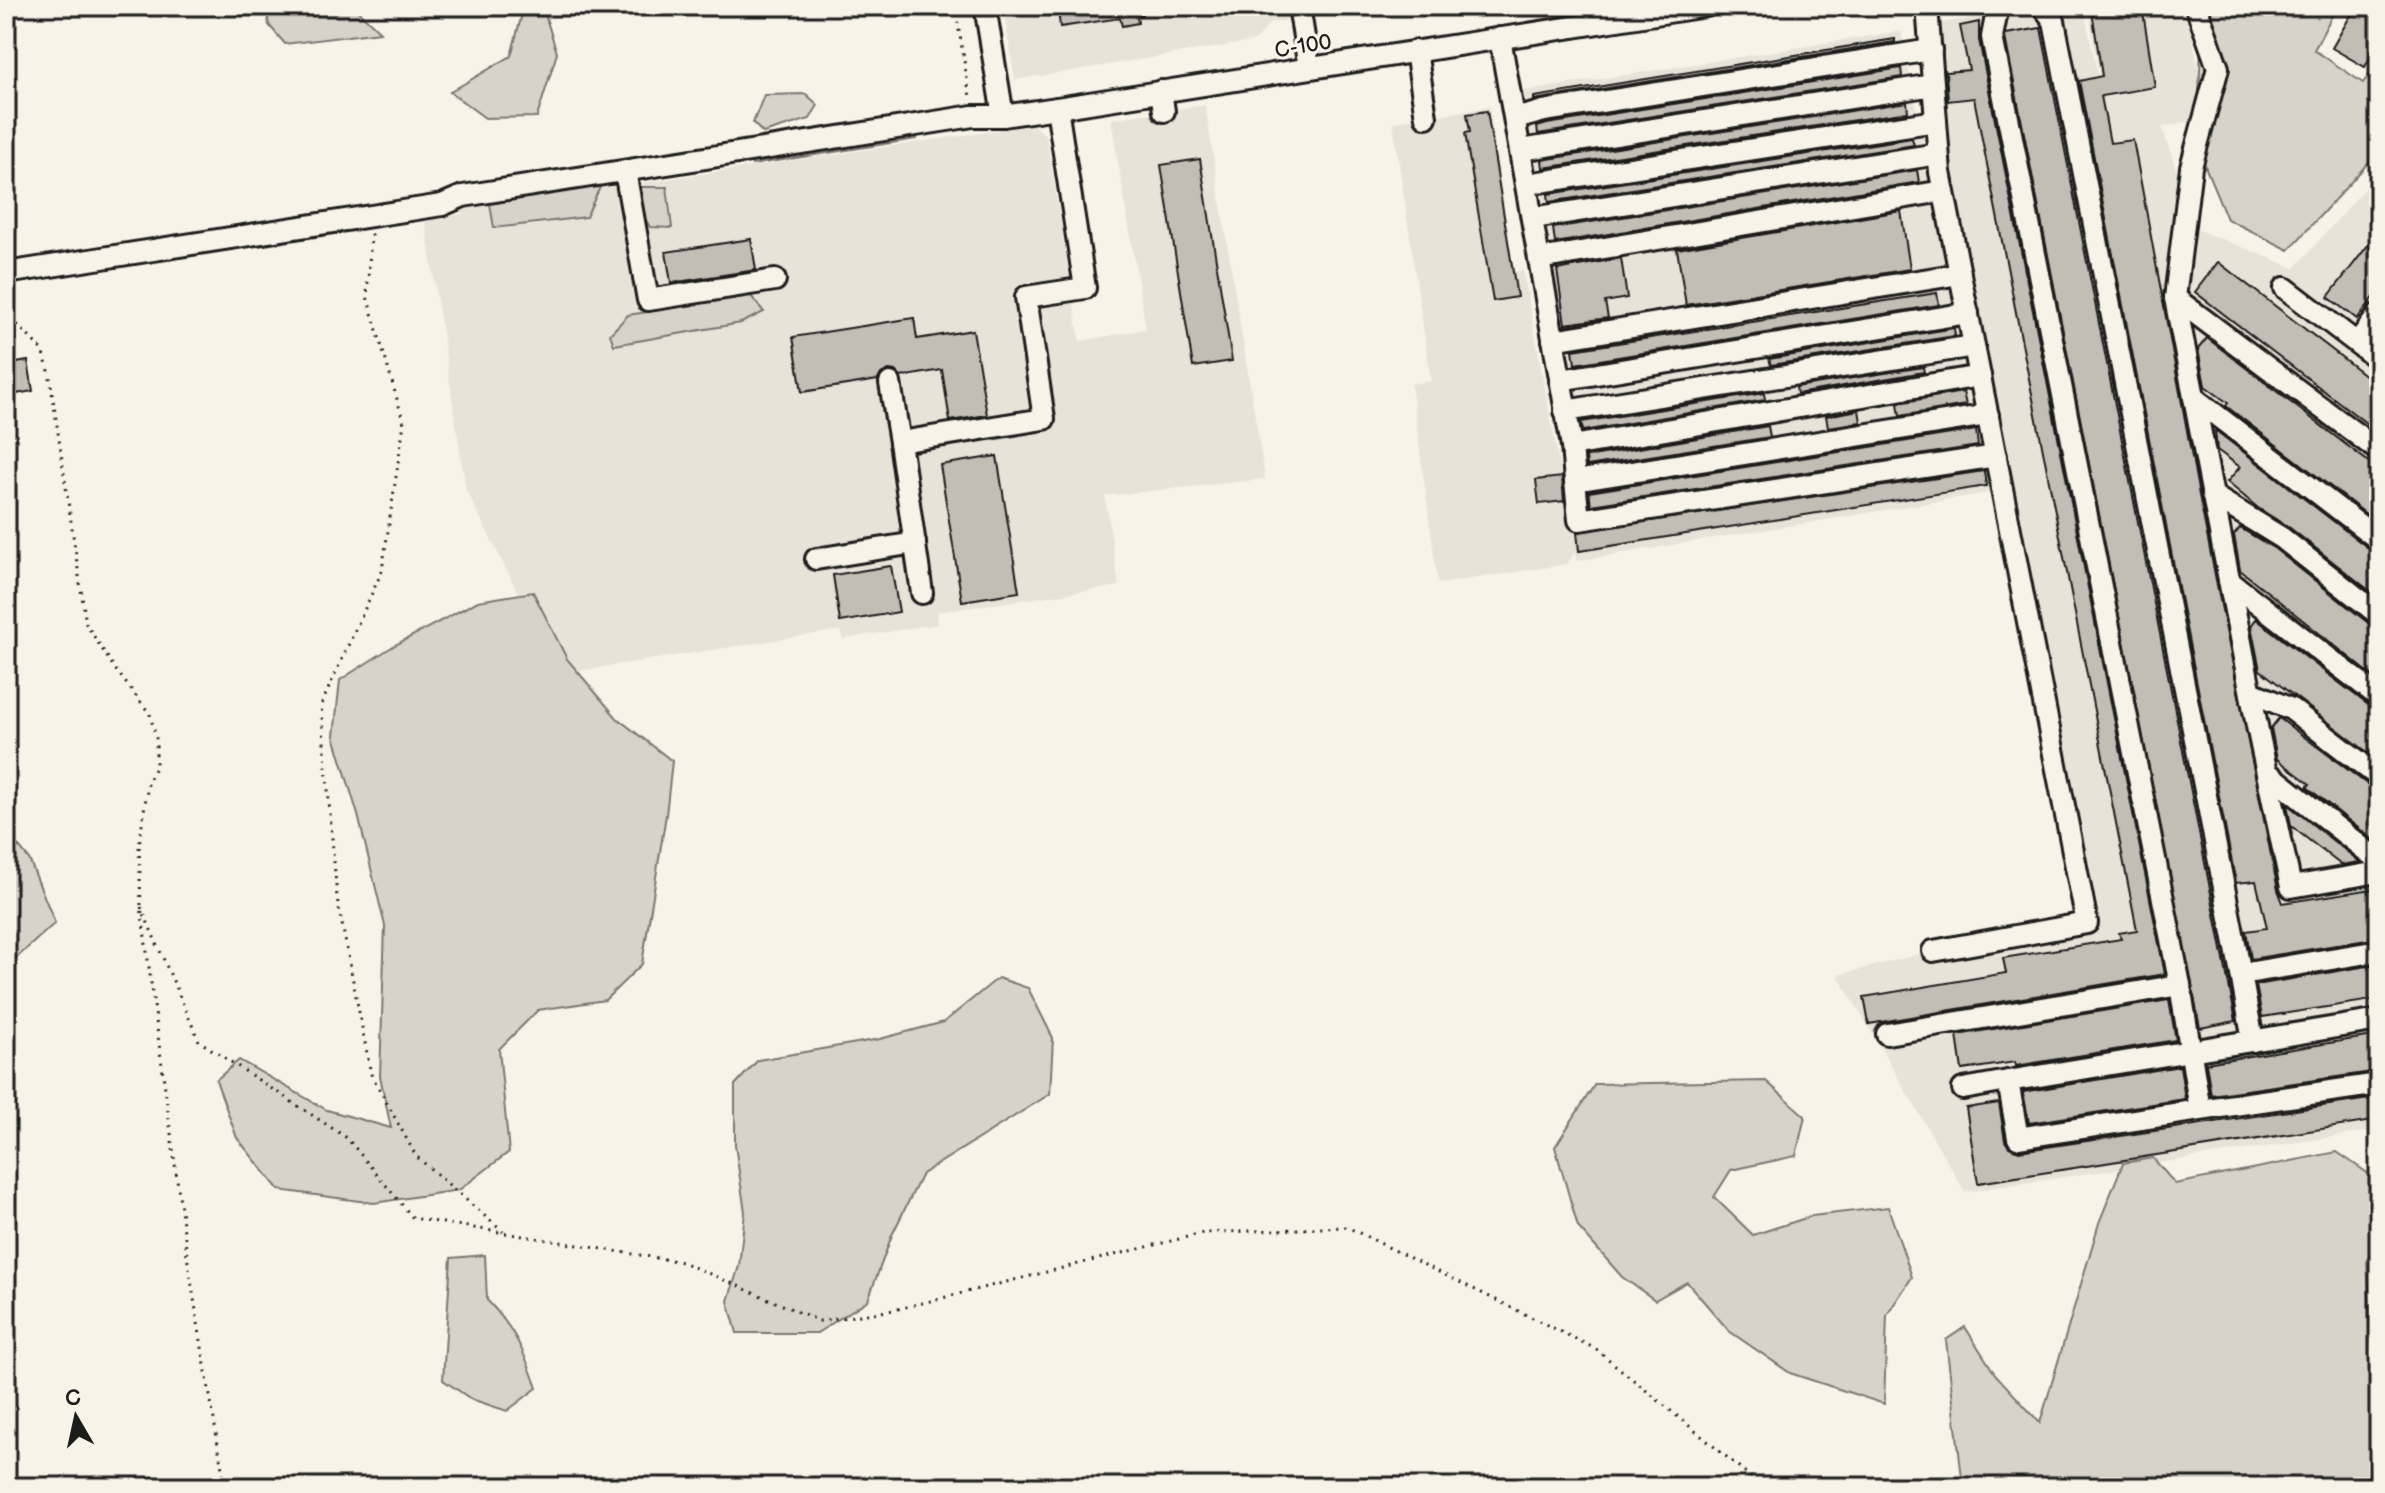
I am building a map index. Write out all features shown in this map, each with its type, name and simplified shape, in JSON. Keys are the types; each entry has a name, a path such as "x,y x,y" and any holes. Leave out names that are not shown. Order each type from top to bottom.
{"street":[{"path":"985,6 1003,116"},
{"path":"1299,6 1309,68"},
{"name":"С-100","path":"6,273 382,215 442,205 463,196 973,116 1163,101 1309,68 1706,6"},
{"path":"1927,6 1943,191 2087,923 1933,951"},
{"path":"1998,6 1992,37 2180,985 2200,1110"},
{"path":"2043,6 2054,21 2253,1041"},
{"path":"2196,6 2218,68 2191,167 2175,298 2291,887 2379,872"},
{"path":"1500,38 1572,446 1579,520 1996,456"},
{"path":"1515,119 1544,111 1931,50"},
{"path":"1416,51 1426,117"},
{"path":"1521,150 1933,85"},
{"path":"900,442 1044,419 1026,297 1085,288 1057,108"},
{"path":"1527,184 1936,121"},
{"path":"1533,218 1938,154"},
{"path":"625,171 648,300 775,280"},
{"path":"1539,259 1943,191"},
{"path":"1553,340 1960,274"},
{"path":"2285,288 2379,360"},
{"path":"2175,298 2379,451"},
{"path":"1560,380 1968,313"},
{"path":"2357,343 2379,314"},
{"path":"1565,411 1974,346"},
{"path":"1572,446 1980,376"},
{"path":"890,383 922,593"},
{"path":"2194,398 2379,540"},
{"path":"1575,481 1988,415"},
{"path":"2212,495 2282,538 2379,615"},
{"path":"816,559 915,543"},
{"path":"2229,581 2379,697"},
{"path":"2251,692 2291,709 2379,777"},
{"path":"2267,772 2379,861"},
{"path":"2241,974 2379,951"},
{"path":"1887,1034 2180,985"},
{"path":"1963,1089 2379,1020"},
{"path":"2008,1081 2018,1138 2379,1084"}],"path":[{"path":"955,6 973,116"},
{"path":"382,215 372,231 367,296 404,423 382,571 321,705 337,898 371,1074 416,1156 505,1235"},
{"path":"6,327 8,315"},
{"path":"8,315 42,350 49,371 86,624 115,669 150,714 156,738 156,764 148,784 139,845 141,907 188,1262 225,1487"},
{"path":"141,907 199,1041 347,1138 413,1218 682,1262 820,1321 894,1310 1203,1233 1347,1227 1596,1349 1763,1487"}],"shaded area":[{"path":"266,6 353,6 380,32 285,44 269,25"},
{"path":"1003,6 1341,6 1342,11 1270,23 1255,41 1015,80"},
{"path":"2049,6 2083,6 2103,99 2088,7 2187,6 2207,118 2162,127 2196,229 2295,268 2379,172 2379,1130 1965,1192 1838,975 2098,908 1922,26"},
{"path":"2211,6 2337,6 2314,50 2363,83 2379,61 2379,151 2289,250 2227,219 2197,147 2202,17"},
{"path":"543,8 557,53 537,117 485,118 450,92 511,56 523,10"},
{"path":"1901,31 1994,492 1576,561 1575,552 1568,564 1438,584 1411,384 1431,381 1393,122 1489,107 1514,271 1523,271 1572,532 1519,92"},
{"path":"806,94 818,105 810,119 763,133 753,123 764,95"},
{"path":"1205,105 1265,479 1105,496 1119,586 937,612 938,624 843,639 841,630 559,674 466,490 425,220 462,214 460,202 608,177 620,186 1033,125 1046,135 1080,341 1146,329 1111,119"},
{"path":"917,131 917,139 752,165 750,157"},
{"path":"601,185 586,217 494,228 490,204"},
{"path":"640,187 667,187 672,228 650,227 644,217"},
{"path":"751,296 764,312 741,323 614,345 610,334 628,315"},
{"path":"533,592 567,659 617,718 672,761 642,964 605,1000 538,1010 499,1049 509,1152 459,1190 374,1203 279,1190 237,1138 216,1080 239,1060 327,1110 391,1128 380,1076 385,926 358,815 334,736 340,680 395,645 478,601"},
{"path":"6,831 29,859 55,923 13,961 6,960"},
{"path":"998,978 1028,988 1053,1038 1050,1094 922,1174 892,1235 868,1300 817,1333 737,1333 728,1301 739,1266 745,1212 735,1145 735,1085 758,1060 880,1039 944,1022"},
{"path":"1766,1081 1805,1116 1796,1156 1731,1170 1714,1197 1753,1235 1812,1216 1888,1207 1912,1277 1887,1315 1884,1404 1790,1373 1729,1331 1687,1282 1655,1300 1622,1277 1578,1227 1555,1147 1595,1084"},
{"path":"2337,1152 2379,1181 2379,1241 2367,1260 2372,1347 2379,1362 2379,1487 1963,1487 1946,1340 1965,1327 1995,1374 2040,1423 2099,1223 2123,1163 2153,1158 2175,1184"},
{"path":"485,1255 487,1300 517,1341 537,1388 507,1411 471,1399 443,1380 451,1258"}],"building":[{"path":"1071,6 1142,6 1142,15 1137,16 1138,23 1122,26 1120,18 1060,27 1058,10"},
{"path":"2142,6 2155,87 2101,96 2110,143 2133,140 2199,495 2278,890 2283,903 2379,888 2379,938 2251,959 2246,931 2267,928 2256,881 2236,883 2079,81 2102,76 2092,11"},
{"path":"2356,6 2379,6 2379,41 2365,67 2332,48"},
{"path":"1979,22 1979,40 2165,974 1869,1024 1864,997 2006,973 2003,958 2121,939 2119,933 2137,930 1974,98 1948,101 1946,72 1969,70 1960,26"},
{"path":"2041,28 2236,1021 2200,1028 2005,37 2006,34"},
{"path":"1895,39 1895,42 1534,100 1534,97"},
{"path":"1901,68 1902,77 1538,134 1537,127 1547,124"},
{"path":"1907,102 1908,112 1543,168 1542,160"},
{"path":"1487,111 1517,297 1493,301 1465,133 1470,132 1467,114"},
{"path":"1912,138 1914,145 1549,202 1548,194"},
{"path":"1200,159 1232,361 1193,367 1161,165"},
{"path":"1917,170 1919,182 1555,243 1553,228"},
{"path":"1901,211 1910,269 1686,305 1677,249"},
{"path":"2379,231 2379,291 2357,319 2328,297"},
{"path":"751,239 756,270 671,283 666,252"},
{"path":"1621,258 1627,298 1605,302 1608,318 1565,324 1557,270"},
{"path":"2218,262 2379,386 2379,433 2195,292"},
{"path":"1937,293 1939,305 1575,364 1573,350"},
{"path":"914,318 917,339 973,330 987,415 950,421 942,370 901,377 889,370 881,374 878,380 802,392 793,337"},
{"path":"1954,328 1955,336 1771,365 1769,359"},
{"path":"2207,338 2379,470 2379,524 2226,406 2228,403 2205,386 2198,349"},
{"path":"28,361 33,391 16,394 11,364"},
{"path":"1923,367 1924,372 1797,394 1796,387"},
{"path":"1963,392 1966,405 1900,416 1898,403"},
{"path":"1764,393 1765,400 1583,431 1581,422"},
{"path":"1859,410 1861,422 1828,427 1826,416"},
{"path":"1768,426 1770,437 1587,466 1586,457"},
{"path":"1976,430 1978,446 1591,505 1589,492"},
{"path":"2215,430 2379,553 2379,598 2227,482 2240,467 2217,450"},
{"path":"997,456 1019,592 962,601 940,465"},
{"path":"1984,471 1986,486 1579,551 1577,532"},
{"path":"1562,477 1564,501 1539,504 1536,480"},
{"path":"2240,528 2275,549 2371,625 2379,628 2379,681 2240,570 2234,535"},
{"path":"891,566 899,612 840,622 833,575"},
{"path":"2256,619 2379,710 2379,761 2260,670 2251,626"},
{"path":"2279,718 2379,790 2377,843 2277,759 2271,728"},
{"path":"2287,804 2360,862 2341,865 2291,826"},
{"path":"2379,964 2379,999 2262,1017 2256,985"},
{"path":"2169,1000 2176,1040 2016,1066 2015,1062 1962,1070 1957,1035"},
{"path":"2379,1035 2379,1071 2211,1095 2206,1063"},
{"path":"2180,1066 2185,1099 2029,1123 2023,1092"},
{"path":"2376,1098 2379,1120 1978,1183 1966,1108 1999,1103 2005,1141 2009,1147 2019,1151"}]}
